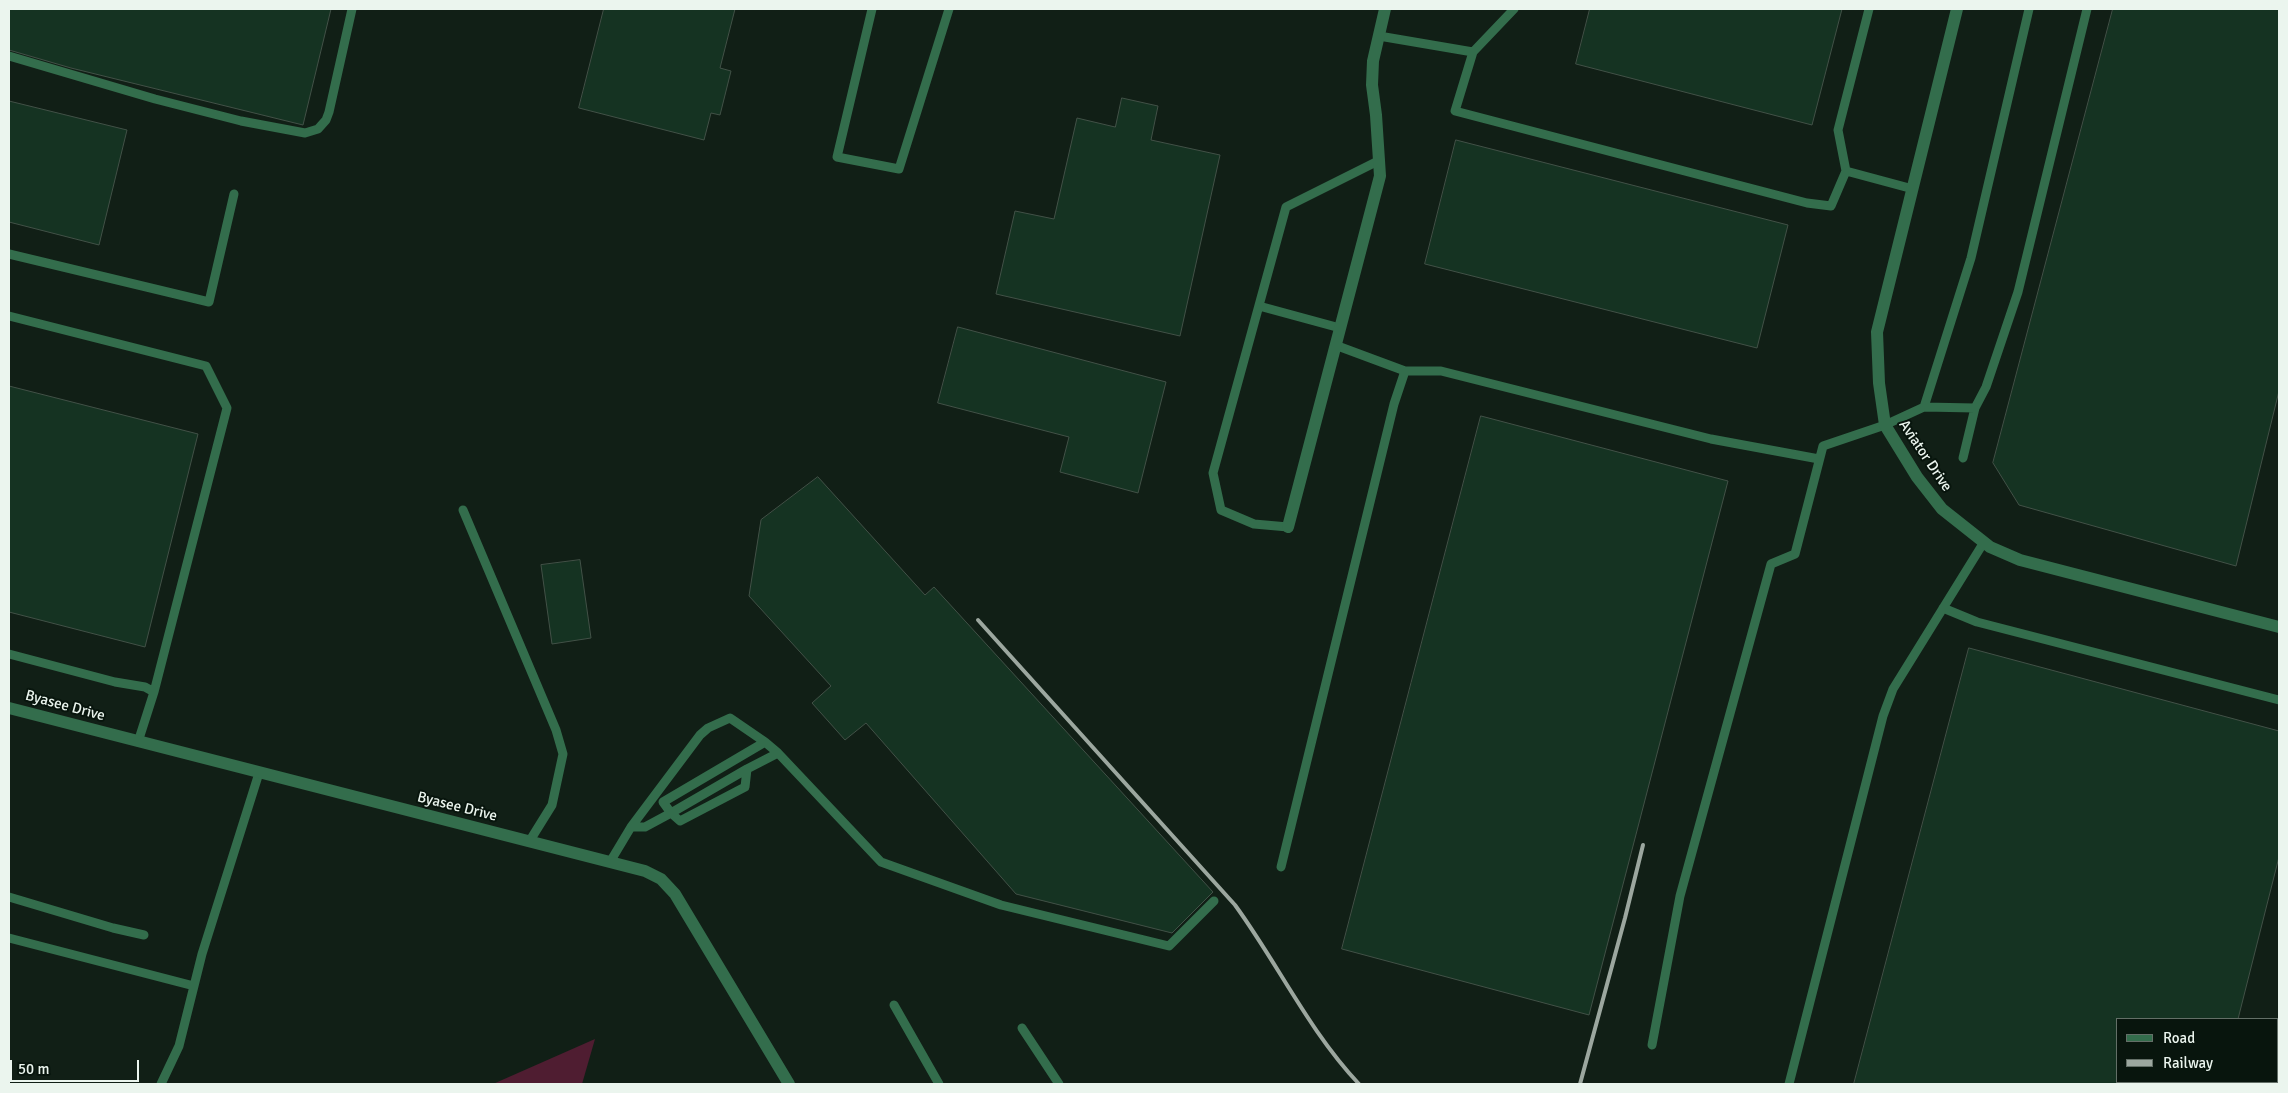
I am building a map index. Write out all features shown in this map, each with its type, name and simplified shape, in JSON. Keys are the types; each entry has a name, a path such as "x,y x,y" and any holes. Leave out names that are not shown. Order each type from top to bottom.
{"street":[{"path":"1288,527 1380,176 1372,85 1373,61 1385,9"},
{"name":"Aviator Drive","path":"1957,9 1877,332 1879,383 1885,425 1917,476 1942,509 1984,542 2020,560 2279,627"},
{"name":"Byasee Drive","path":"9,708 645,871 662,879 675,894 789,1084"}],"lane":[{"path":"9,56 155,99 231,118 310,132 321,126 329,112 352,9"},
{"path":"872,9 837,157 899,169 950,9"},
{"path":"1514,9 1473,52 1456,111 1807,204 1831,206 1846,172 1838,130 1869,9"},
{"path":"1924,407 1971,258 2029,9"},
{"path":"1964,458 1975,408 1986,387 2018,292 2087,9"},
{"path":"1379,36 1473,52"},
{"path":"1288,527 1254,524 1221,510 1213,474 1286,207 1380,160"},
{"path":"1846,172 1913,188"},
{"path":"9,254 209,302 234,194"},
{"path":"1259,306 1340,328"},
{"path":"9,316 206,366 227,408 152,703 138,742"},
{"path":"1335,345 1405,371 1441,371 1711,439 1819,459"},
{"path":"1281,867 1394,404 1405,371"},
{"path":"1652,1045 1680,896 1771,564 1795,554 1823,446 1885,425 1924,407 1975,408"},
{"path":"463,510 556,730 563,754 552,805 529,842"},
{"path":"1789,1084 1883,716 1893,689 1984,542"},
{"path":"1943,608 1977,622 2279,700"},
{"path":"9,654 115,682 146,687 154,692"},
{"path":"610,862 631,827 700,736 708,728 730,718 778,753 881,862 1001,905 1169,946 1214,901"},
{"path":"747,769 745,787 680,821 663,802 765,742"},
{"path":"631,827 644,827 778,753"},
{"path":"161,1084 179,1046 202,954 259,773"},
{"path":"9,897 113,928 144,935"},
{"path":"9,938 194,986"},
{"path":"894,1005 940,1084"},
{"path":"1022,1028 1059,1084"}],"shaded area":[{"path":"595,1039 582,1084 493,1084"}],"building":[{"path":"9,9 331,9 303,125 71,68 9,50"},
{"path":"604,9 735,9 720,68 731,71 720,115 711,113 704,140 579,108"},
{"path":"1590,9 1842,9 1812,125 1576,64"},
{"path":"2113,9 2279,9 2279,391 2236,566 2019,505 1993,463"},
{"path":"1122,98 1158,106 1151,140 1220,155 1180,336 996,294 1015,211 1054,219 1077,118 1115,127"},
{"path":"9,101 127,130 99,245 9,222"},
{"path":"1456,140 1788,225 1757,348 1425,264"},
{"path":"958,327 1166,382 1138,493 1060,472 1069,437 938,403"},
{"path":"9,386 198,434 145,647 9,612"},
{"path":"1481,416 1728,481 1589,1015 1342,949"},
{"path":"818,477 925,595 934,587 1213,892 1172,933 1016,894 866,723 845,740 812,703 831,686 749,596 761,520"},
{"path":"580,560 591,638 552,644 541,565"},
{"path":"1969,648 2279,731 2279,857 2238,1018 2116,1018 2117,1084 1854,1084"}],"railway":[{"path":"978,620 1235,905 1251,927 1309,1020 1341,1064 1359,1084"},
{"path":"1580,1084 1643,845"}]}
